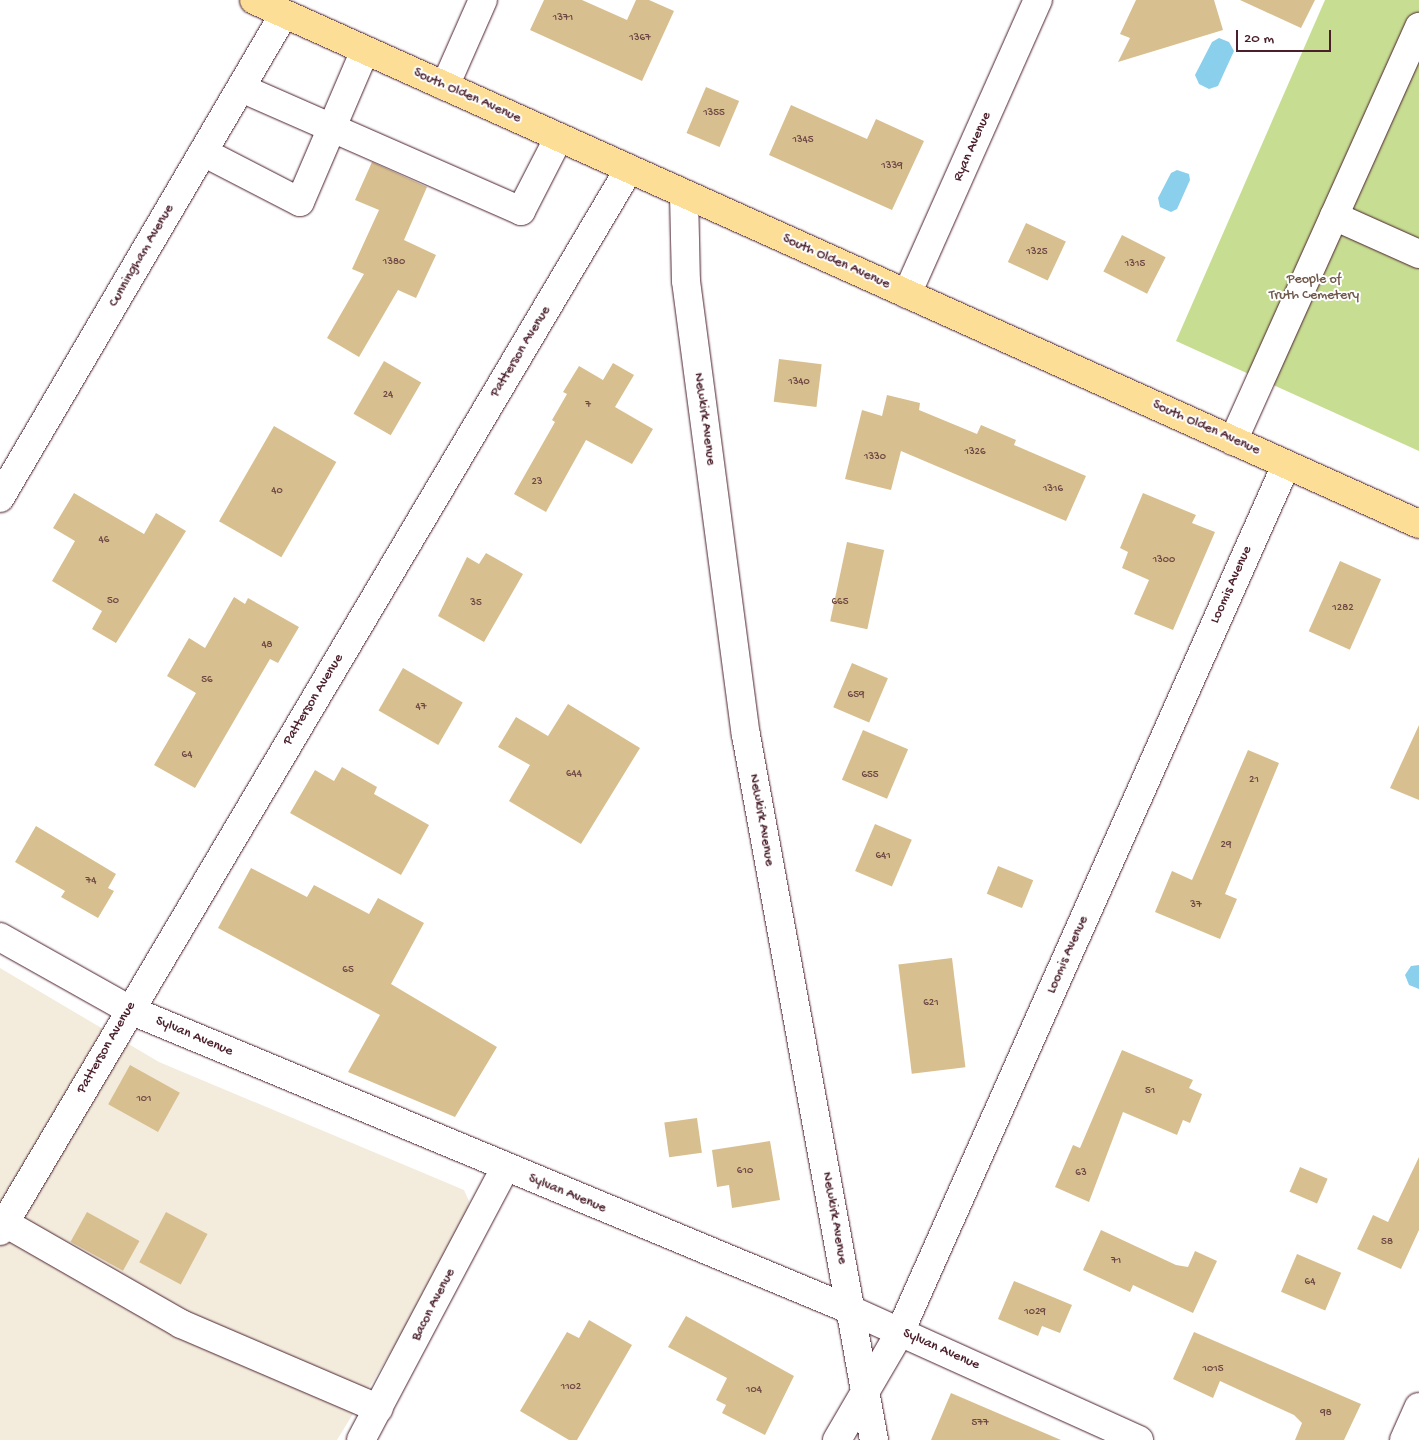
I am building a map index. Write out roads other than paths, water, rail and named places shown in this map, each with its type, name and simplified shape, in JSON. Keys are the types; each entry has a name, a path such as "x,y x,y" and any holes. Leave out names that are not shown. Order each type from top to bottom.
{"main road":[{"name":"South Olden Avenue","path":"254,0 1419,524"}],"street":[{"path":"444,86 483,0"},
{"name":"Ryan Avenue","path":"908,294 1038,0"},
{"name":"Cunningham Avenue","path":"0,498 284,14"},
{"path":"1233,441 1419,26"},
{"path":"203,152 300,202 366,50"},
{"path":"241,88 521,211 559,137"},
{"name":"Patterson Avenue","path":"2,1227 629,169"},
{"name":"Newkirk Avenue","path":"684,195 686,281 746,735 874,1440"},
{"path":"1334,216 1419,254"},
{"name":"Loomis Avenue","path":"837,1440 900,1332 1286,465"},
{"name":"Sylvan Avenue","path":"0,937 130,1010 505,1168 851,1310 1139,1440"},
{"name":"Bacon Avenue","path":"361,1440 505,1168"},
{"path":"2,1227 181,1324 379,1409"},
{"path":"1404,1440 1419,1407"}],"water":[{"path":"1219,38 1229,42 1234,51 1218,86 1209,89 1199,84 1195,75 1212,42"},
{"path":"1177,170 1189,174 1190,180 1177,209 1171,212 1160,207 1158,198 1171,173"},
{"path":"1419,965 1419,989 1409,985 1405,975 1411,966"}],"park label":[{"name":"People of Truth Cemetery","path":"1314,288"}]}
